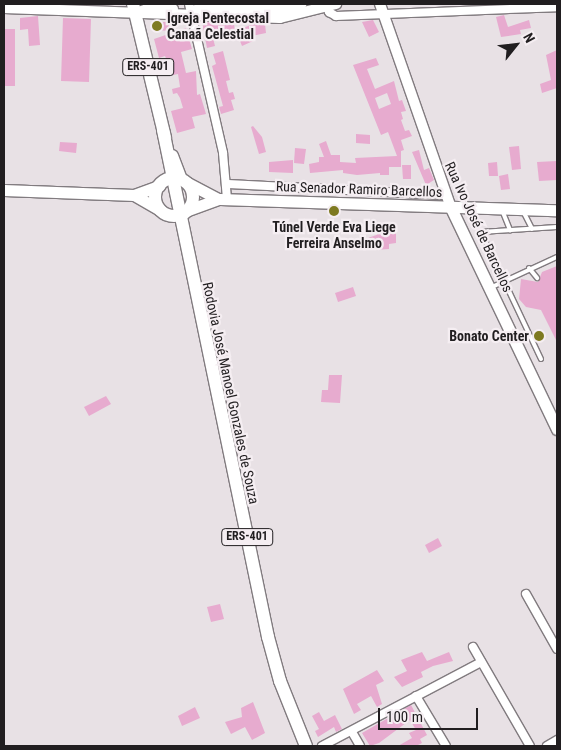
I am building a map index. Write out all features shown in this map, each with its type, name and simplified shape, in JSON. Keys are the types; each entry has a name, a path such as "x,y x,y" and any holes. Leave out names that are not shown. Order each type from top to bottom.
{"main road":[{"name":"ERS-401","path":"134,8 163,130"},
{"path":"163,130 171,182 184,212 187,252"},
{"path":"163,130 171,182 193,196 184,212"},
{"path":"4,190 134,195 171,182"},
{"path":"171,182 156,199 187,252"},
{"name":"Rua Senador Ramiro Barcellos","path":"171,182 223,199 557,210"},
{"path":"134,195 163,212 184,212"},
{"name":"Rua Senador Ramiro Barcellos","path":"184,212 223,199"},
{"path":"465,233 468,218 483,207"},
{"name":"Rua Ivo José de Barcellos","path":"451,208 465,233 557,429"},
{"name":"Rodovia José Manoel Gonzales de Souza","path":"187,252 268,637 280,681 306,746"}],"street":[{"path":"190,10 280,9 301,4"},
{"path":"4,8 147,8 280,18 330,5 336,16 381,9 557,7"},
{"name":"Rua Ivo José de Barcellos","path":"381,9 451,208"},
{"path":"190,10 228,184 223,199"},
{"name":"Rua Senador Ramiro Barcellos","path":"228,184 445,194"},
{"path":"526,594 557,649"},
{"path":"473,647 530,746"},
{"path":"322,746 352,732 481,662"},
{"path":"416,696 446,746"},
{"path":"352,732 360,746"},
{"path":"546,746 557,740"}],"lane":[{"path":"501,208 510,230"},
{"path":"522,210 532,229"},
{"path":"541,360 482,232 557,227"},
{"path":"491,288 529,268 557,257"},
{"path":"529,268 537,278"}],"building":[{"path":"504,15 508,27 529,20 531,28 520,30 521,34 501,37 496,17"},
{"path":"38,16 40,45 29,46 28,29 20,30 20,18"},
{"path":"63,18 91,19 89,82 61,81"},
{"path":"373,20 379,32 369,37 362,22"},
{"path":"153,22 173,22 173,31 153,30"},
{"path":"202,22 234,23 235,34 212,34 215,46 207,48"},
{"path":"253,24 265,24 266,33 251,36 253,41 242,46 236,31"},
{"path":"186,28 192,49 181,52 186,73 196,71 197,95 200,94 206,114 192,117 195,128 177,133 171,111 183,108 180,98 177,93 173,94 172,89 180,87 178,74 173,75 165,56 159,58 154,39"},
{"path":"4,29 15,29 15,86 4,86"},
{"path":"557,50 557,88 542,93 540,84 551,80 546,55"},
{"path":"223,51 230,80 226,81 229,93 233,92 235,99 231,100 234,110 221,114 219,107 223,106 212,66 216,64 213,54"},
{"path":"376,58 379,65 367,69 375,89 394,81 399,101 402,100 406,111 401,112 403,119 401,120 405,131 409,130 412,136 401,140 404,150 401,151 401,167 389,167 389,175 380,175 380,173 357,175 343,173 343,170 310,173 309,164 319,162 319,157 324,157 319,144 326,141 331,155 340,155 340,162 356,163 355,158 397,156 388,132 381,135 353,65","holes":["387,93 391,104 379,109 375,98"]},
{"path":"253,126 262,137 266,152 259,154 251,127"},
{"path":"356,134 370,135 370,144 356,143"},
{"path":"60,142 77,143 76,153 59,151"},
{"path":"519,146 521,169 512,170 509,147"},
{"path":"295,148 306,149 304,164 294,163"},
{"path":"419,150 424,170 429,168 434,180 426,185 412,152"},
{"path":"293,160 293,173 269,172 269,162"},
{"path":"557,161 557,180 539,181 537,162"},
{"path":"497,162 498,176 489,176 488,163"},
{"path":"402,165 411,165 411,179 403,179"},
{"path":"508,174 510,189 501,190 499,176"},
{"path":"382,225 389,225 389,232 396,232 396,243 389,244 389,249 373,250 368,238 382,233"},
{"path":"557,266 557,342 541,310 526,307 519,299 521,279 538,282 542,272"},
{"path":"353,287 356,296 338,302 335,293"},
{"path":"329,375 342,375 340,403 321,402 322,390 328,390"},
{"path":"106,396 111,404 89,416 84,407"},
{"path":"438,538 442,546 429,553 425,545"},
{"path":"220,604 224,619 211,622 207,607"},
{"path":"422,652 427,661 449,652 453,661 433,666 421,672 423,677 402,687 394,677 407,671 401,660"},
{"path":"377,670 384,681 376,685 382,704 377,707 371,696 357,704 361,710 354,714 343,689"},
{"path":"253,702 265,733 252,740 245,727 231,734 225,722 242,717 241,708"},
{"path":"411,705 427,735 420,739 422,743 416,746 398,746 412,738 409,733 416,730 410,720 379,743 370,746 362,733"},
{"path":"195,707 200,718 182,726 178,716"},
{"path":"319,712 324,721 335,715 342,729 336,732 334,727 318,737 315,731 319,729 312,716"}],"place":[{"name":"Igreja Pentecostal Canaã Celestial","path":"157,26"},
{"name":"Túnel Verde Eva Liege Ferreira Anselmo","path":"334,211"},
{"name":"Bonato Center","path":"539,336"}]}
